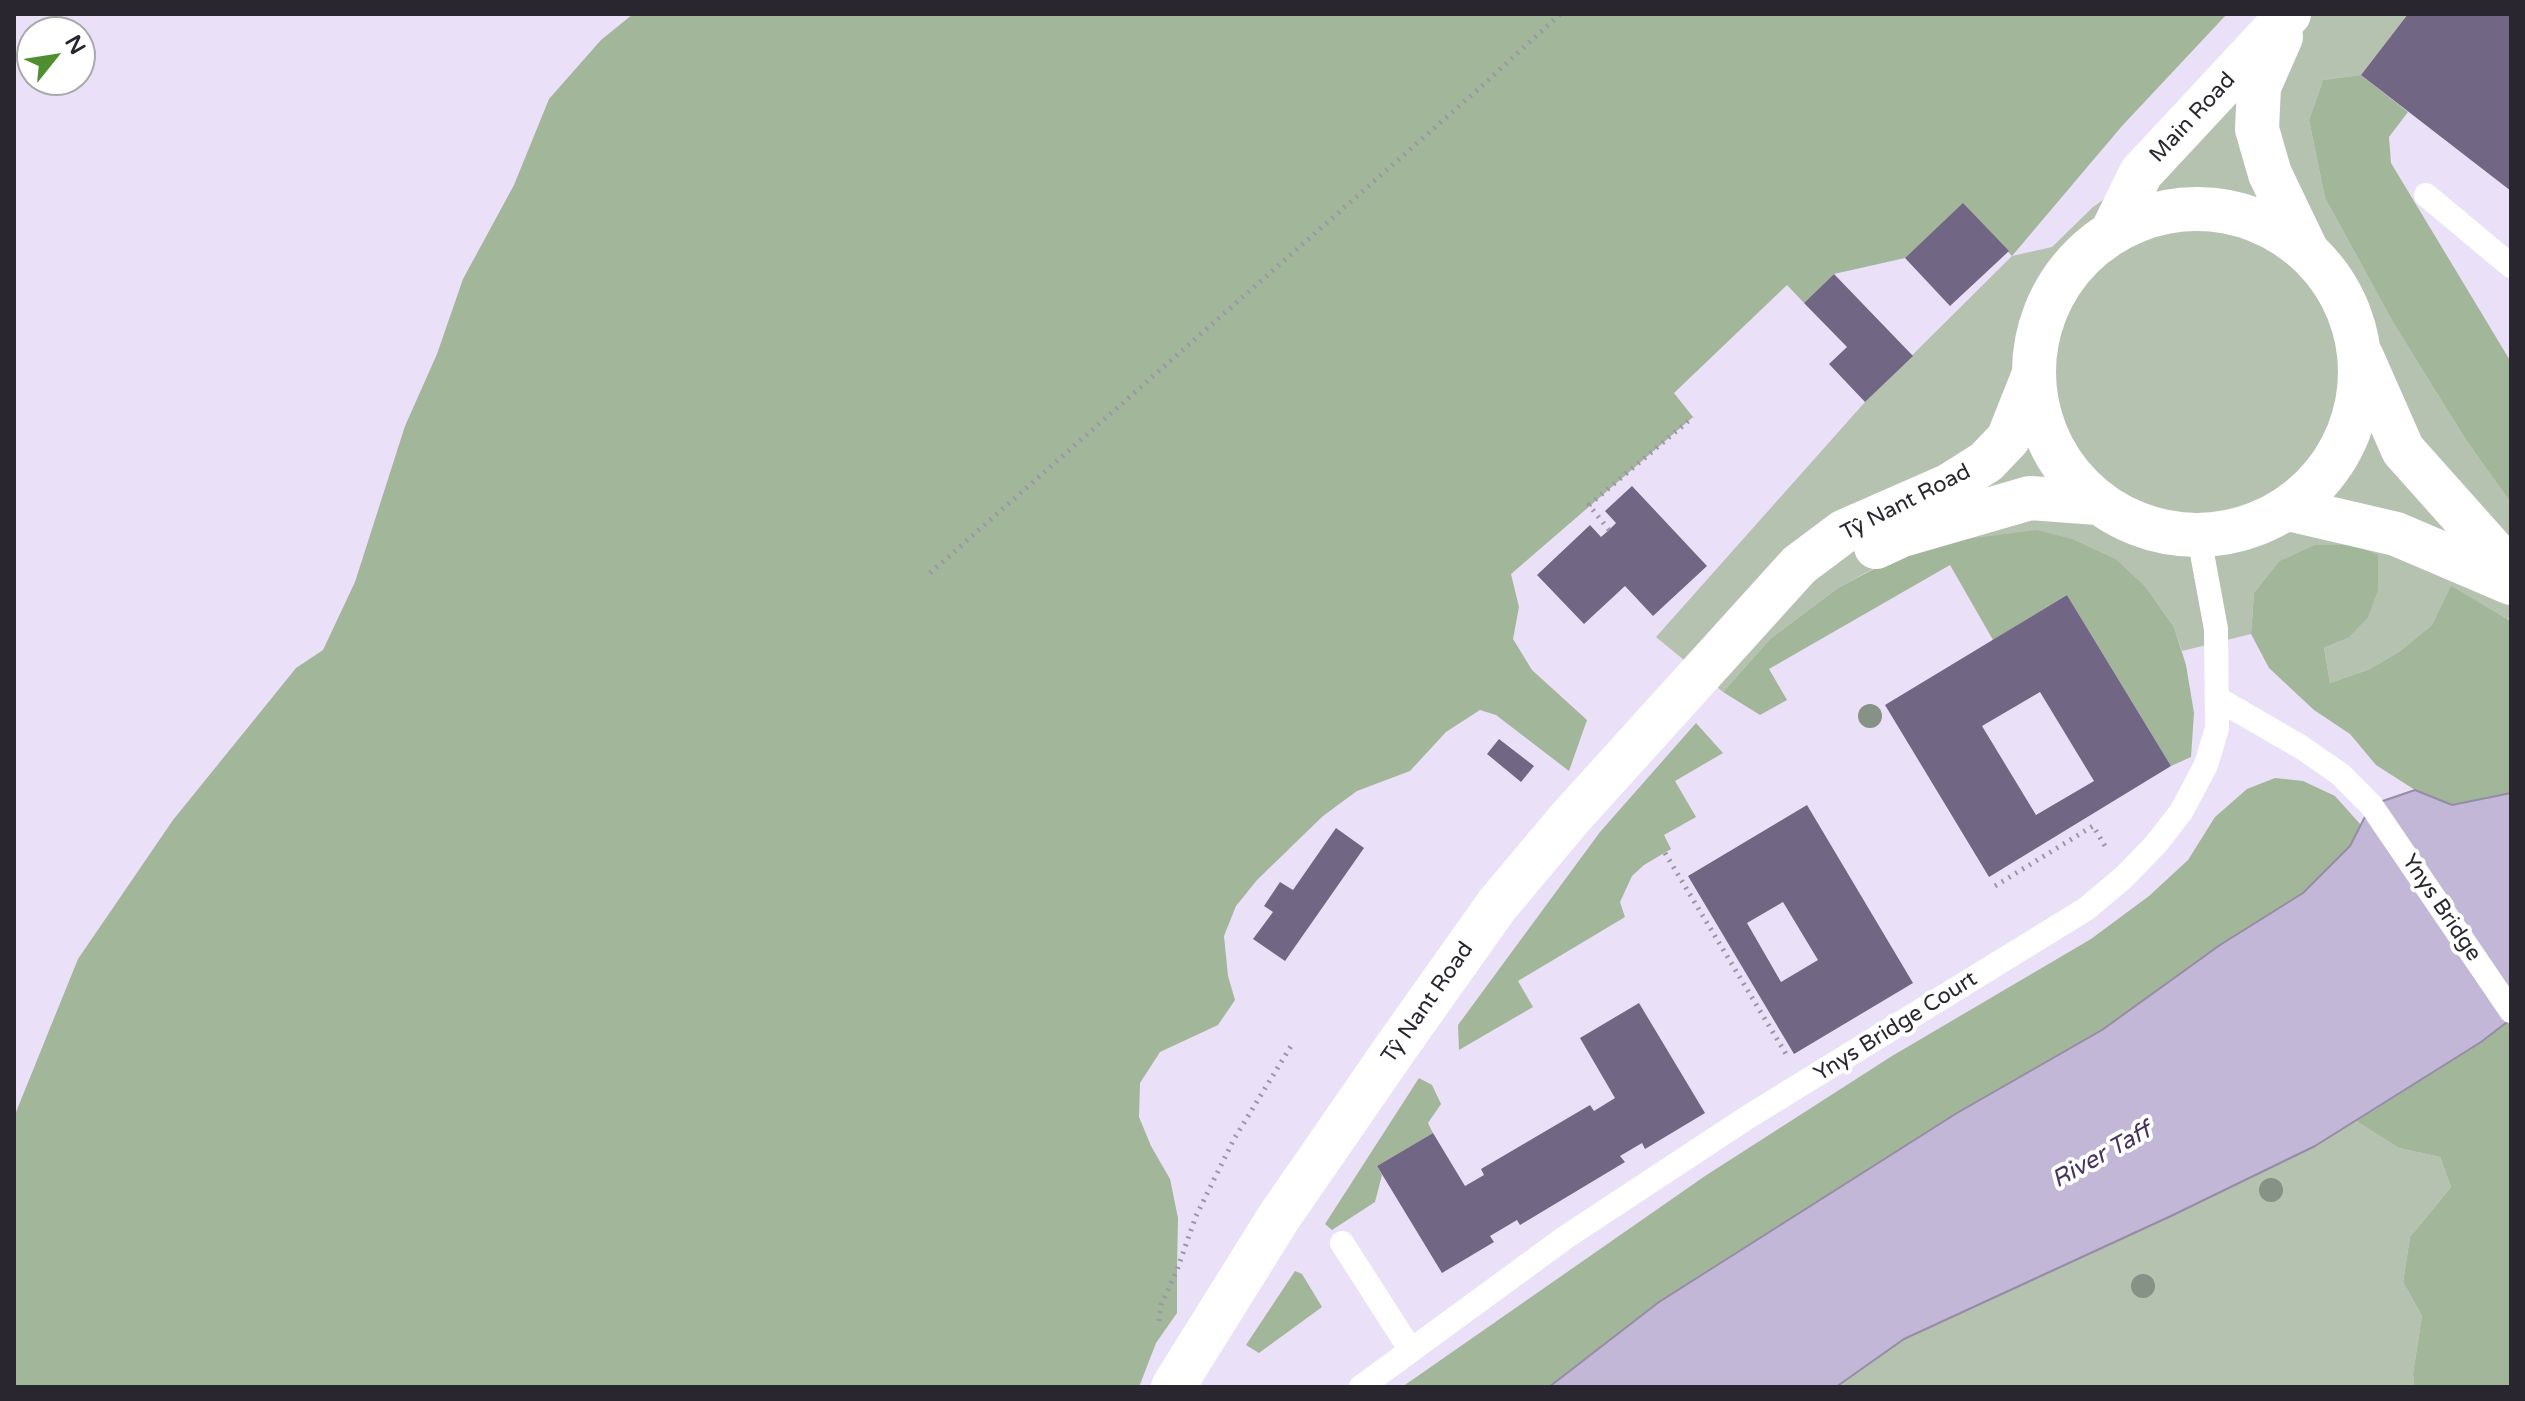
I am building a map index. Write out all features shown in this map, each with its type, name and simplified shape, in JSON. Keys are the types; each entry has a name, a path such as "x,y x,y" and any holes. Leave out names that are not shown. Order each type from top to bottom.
{"main road":[{"name":"Main Road","path":"2112,232 2141,173 2292,14"},
{"name":"Main Road","path":"2292,14 2259,87 2257,129 2270,174 2306,249"},
{"path":"2361,355 2353,426 2335,463 2319,483 2289,509 2263,523 2199,537 2126,521 2080,487 2058,460 2036,402 2033,376 2036,341 2046,306 2063,277 2112,232 2172,209 2223,209 2269,224 2306,249 2347,304 2361,355 2403,450 2511,571"},
{"name":"Tŷ Nant Road","path":"1173,1387 1279,1217 1497,905 1570,818 1799,565 1843,532 1948,486 1986,462 2008,439 2033,376"},
{"name":"Tŷ Nant Road","path":"1722,649 1828,569 1902,535 2030,498 2098,503"},
{"path":"2289,509 2396,534 2511,583"}],"lane":[{"path":"2426,195 2511,266"},
{"name":"Ynys Bridge Court","path":"1361,1387 1566,1237 1748,1117 2086,909 2124,877 2181,812 2206,765 2217,728 2216,629 2199,537"},
{"name":"Ynys Bridge","path":"2218,699 2301,747 2340,774 2371,805 2511,1011"},
{"path":"1342,1243 1410,1349"}],"path":[{"path":"930,573 1560,14"},
{"path":"1609,530 1589,505 1693,417"},
{"path":"1995,886 2093,826 2124,877"},
{"path":"1665,853 1804,1084"},
{"path":"1158,1330 1161,1305 1196,1216 1234,1139 1291,1046"}],"green space":[{"path":"633,14 2227,14 2122,126 2012,256 1963,204 1905,258 1834,274 1804,303 1787,285 1674,393 1693,417 1511,574 1519,607 1513,639 1532,670 1587,720 1569,771 1496,715 1480,710 1446,732 1410,771 1357,791 1323,816 1257,880 1236,906 1224,936 1228,976 1235,1000 1218,1025 1160,1052 1140,1083 1139,1117 1170,1179 1178,1218 1177,1313 1156,1343 1139,1387 14,1387 14,1117 78,959 173,820 296,668 323,650 355,582 405,426 437,354 463,279 514,185 549,99 601,40"},
{"path":"2289,14 2408,14 2361,75 2323,80 2309,120 2325,198 2394,324 2466,440 2511,503 2511,615 2508,619 2451,587 2432,625 2400,651 2370,669 2330,683 2324,648 2348,638 2314,545 2279,561 2254,593 2251,634 2182,651 2174,627 2145,586 2116,559 2075,540 1902,553 1838,588 1770,639 1723,692 1656,637 1865,402 2012,256 2052,247 2093,207 2141,173"},
{"path":"2361,75 2408,112 2389,137 2391,163 2511,362 2511,503 2466,440 2394,324 2325,198 2309,120 2323,80"},
{"path":"2037,530 2075,540 2116,559 2145,586 2174,627 2186,665 2194,713 2191,757 2171,766 2067,595 1993,640 1950,565 1769,669 1787,700 1760,715 1723,692 1770,639 1838,588 1904,553 1967,539"},
{"path":"2314,545 2354,545 2378,555 2378,590 2368,617 2348,638 2324,648 2330,683 2370,669 2400,651 2432,625 2451,586 2511,621 2511,793 2452,805 2415,790 2376,765 2350,734 2314,710 2269,668 2251,634 2254,593 2279,561"},
{"path":"1696,723 1723,753 1675,781 1696,817 1664,835 1671,849 1632,876 1620,902 1625,917 1518,981 1533,1007 1459,1050 1458,1025 1600,832"},
{"path":"2275,778 2303,781 2335,796 2361,825 2351,846 2303,893 2220,945 2102,1030 1957,1113 1659,1302 1549,1387 1402,1387 1705,1176 1892,1056 2091,939 2149,896 2188,860 2215,817 2247,789"},
{"path":"2511,1019 2511,1387 2414,1387 2413,1373 2422,1316 2403,1282 2410,1237 2451,1187 2440,1157 2399,1148 2356,1121 2481,1042"},
{"path":"1419,1078 1432,1085 1441,1104 1428,1123 1433,1133 1377,1166 1382,1175 1375,1202 1332,1230 1325,1224"},
{"path":"2356,1121 2399,1148 2440,1157 2451,1187 2410,1237 2403,1282 2422,1316 2413,1373 2414,1387 1836,1387 1904,1339 2315,1146"},
{"path":"1295,1271 1302,1274 1322,1307 1259,1353 1246,1345"}],"water":[{"name":"River Taff","path":"2415,790 2452,805 2511,793 2511,1019 2481,1042 2315,1146 1904,1339 1836,1387 1549,1387 1659,1302 1957,1113 2102,1030 2220,945 2303,893 2350,846 2371,805"}],"building":[{"path":"2408,14 2511,14 2511,191 2361,75"},
{"path":"1963,203 2009,251 1950,306 1905,258"},
{"path":"1834,274 1913,356 1865,402 1829,364 1847,347 1804,303"},
{"path":"1632,486 1707,566 1653,616 1625,586 1584,624 1537,575 1590,525 1601,537 1609,530 1616,523 1605,511"},
{"path":"2067,595 2171,766 1989,877 1885,705","holes":["2040,692 2094,781 2036,815 1982,726"]},
{"path":"1499,739 1534,766 1521,782 1487,754"},
{"path":"1807,805 1913,983 1794,1054 1688,876","holes":["1783,902 1818,960 1781,982 1747,923"]},
{"path":"1336,828 1364,848 1285,961 1253,939 1273,912 1264,906 1280,882 1293,890"},
{"path":"1639,1003 1705,1113 1645,1149 1642,1143 1620,1156 1625,1162 1520,1225 1517,1220 1490,1236 1494,1242 1442,1273 1377,1166 1433,1133 1465,1186 1484,1175 1481,1169 1590,1105 1594,1111 1615,1098 1580,1038"}]}
